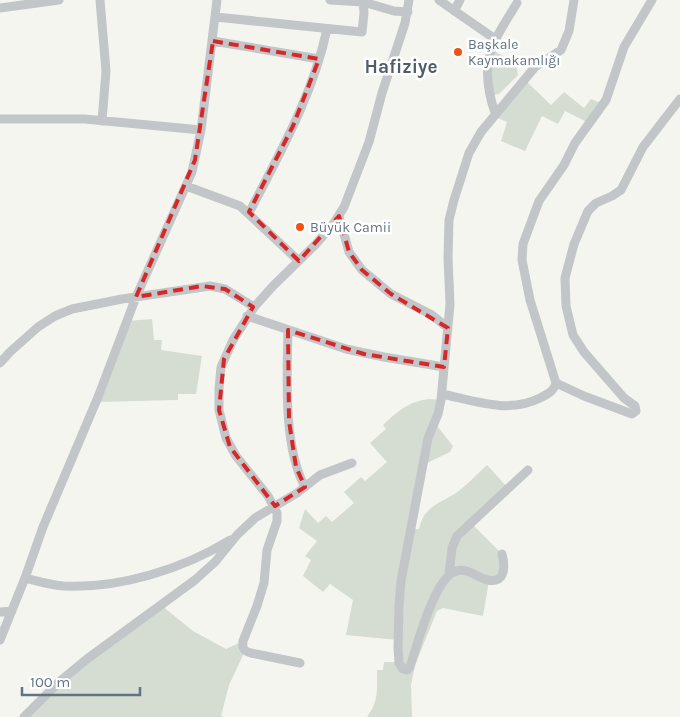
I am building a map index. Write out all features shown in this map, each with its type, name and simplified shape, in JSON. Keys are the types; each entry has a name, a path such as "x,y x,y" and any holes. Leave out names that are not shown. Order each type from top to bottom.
{"street":[{"path":"0,8 33,1 59,0"},
{"path":"100,0 106,71 102,121"},
{"path":"0,640 47,518 98,397 136,297 186,186 195,160 201,130 218,0"},
{"path":"330,0 363,1 394,11 408,12"},
{"path":"300,663 251,654 246,652 243,647 243,641 258,606 264,582 267,550 278,516 275,506 230,447 222,429 219,410 221,368 227,351 247,316 263,296 321,239 344,207 362,160 408,12 409,0"},
{"path":"439,0 495,40"},
{"path":"454,12 460,0"},
{"path":"502,554 504,571 498,578 493,580 485,579 463,570 449,575 443,581 417,641 410,666 407,670 404,669 399,663 398,657 399,595 413,510 428,438 440,408 442,394 450,304 448,230 450,211 472,148 481,132 495,113 535,68 561,50 569,31 574,0"},
{"path":"442,394 492,405 514,406 534,401 552,391 556,382 528,292 522,260 524,237 542,196 564,165 581,133 606,100 624,47 652,0"},
{"path":"216,17 362,32 363,1"},
{"path":"495,113 486,78 487,65 495,40 517,3"},
{"path":"248,213 293,126 307,93 319,59 326,28"},
{"path":"213,41 319,59"},
{"path":"556,382 584,396 629,414 636,411 635,406 624,398 584,352 573,335 566,306 565,278 574,244 588,212 596,203 621,190 643,147 680,99"},
{"path":"0,119 58,118 201,130"},
{"path":"186,186 203,194 233,202 248,213 299,261"},
{"path":"339,216 349,252 362,270 392,294 432,315 448,328"},
{"path":"0,364 28,335 55,316 72,309 202,286 218,286 254,307"},
{"path":"247,316 364,354 444,367"},
{"path":"288,330 289,421 296,468 305,487"},
{"path":"24,717 76,668 195,580 255,518 326,472 352,463"},
{"path":"449,575 452,548 457,536 528,470"},
{"path":"25,578 61,586 125,582 197,558 237,536"},
{"path":"0,612 12,611"}],"highlighted area":[{"path":"213,41 319,59 293,126 249,212 299,261 339,216 349,252 362,270 391,294 448,328 444,367 364,354 288,330 289,421 296,467 305,487 275,506 230,447 219,410 224,359 253,307 225,289 202,286 136,297 195,160"}],"shaded area":[{"path":"494,51 516,63 518,75 499,94 494,95 490,72"},
{"path":"525,80 551,105 564,92 584,108 591,99 603,104 589,123 565,111 558,124 542,116 525,151 501,141 507,122 493,116"},
{"path":"152,319 154,340 162,340 161,350 202,356 196,394 178,394 178,400 96,402 127,321"},
{"path":"430,399 441,400 434,422 453,446 450,452 423,465 411,529 419,529 425,514 430,509 460,490 487,465 508,488 471,523 502,554 504,571 489,581 483,616 443,608 437,611 415,665 411,685 412,717 367,717 374,706 377,689 377,670 383,670 384,662 399,662 398,640 346,635 353,600 330,584 323,592 303,576 311,560 305,556 317,541 299,528 305,509 318,523 326,516 332,522 354,503 344,492 361,477 365,481 387,462 370,443 386,429 383,425 404,408 416,402"},
{"path":"161,605 193,631 226,649 243,641 245,651 229,685 221,716 224,717 24,717 59,682"}],"place":[{"name":"Başkale Kaymakamlığı","path":"458,52"},
{"name":"Büyük Camii","path":"300,227"}],"district":[{"name":"Hafiziye","path":"401,66"}]}
